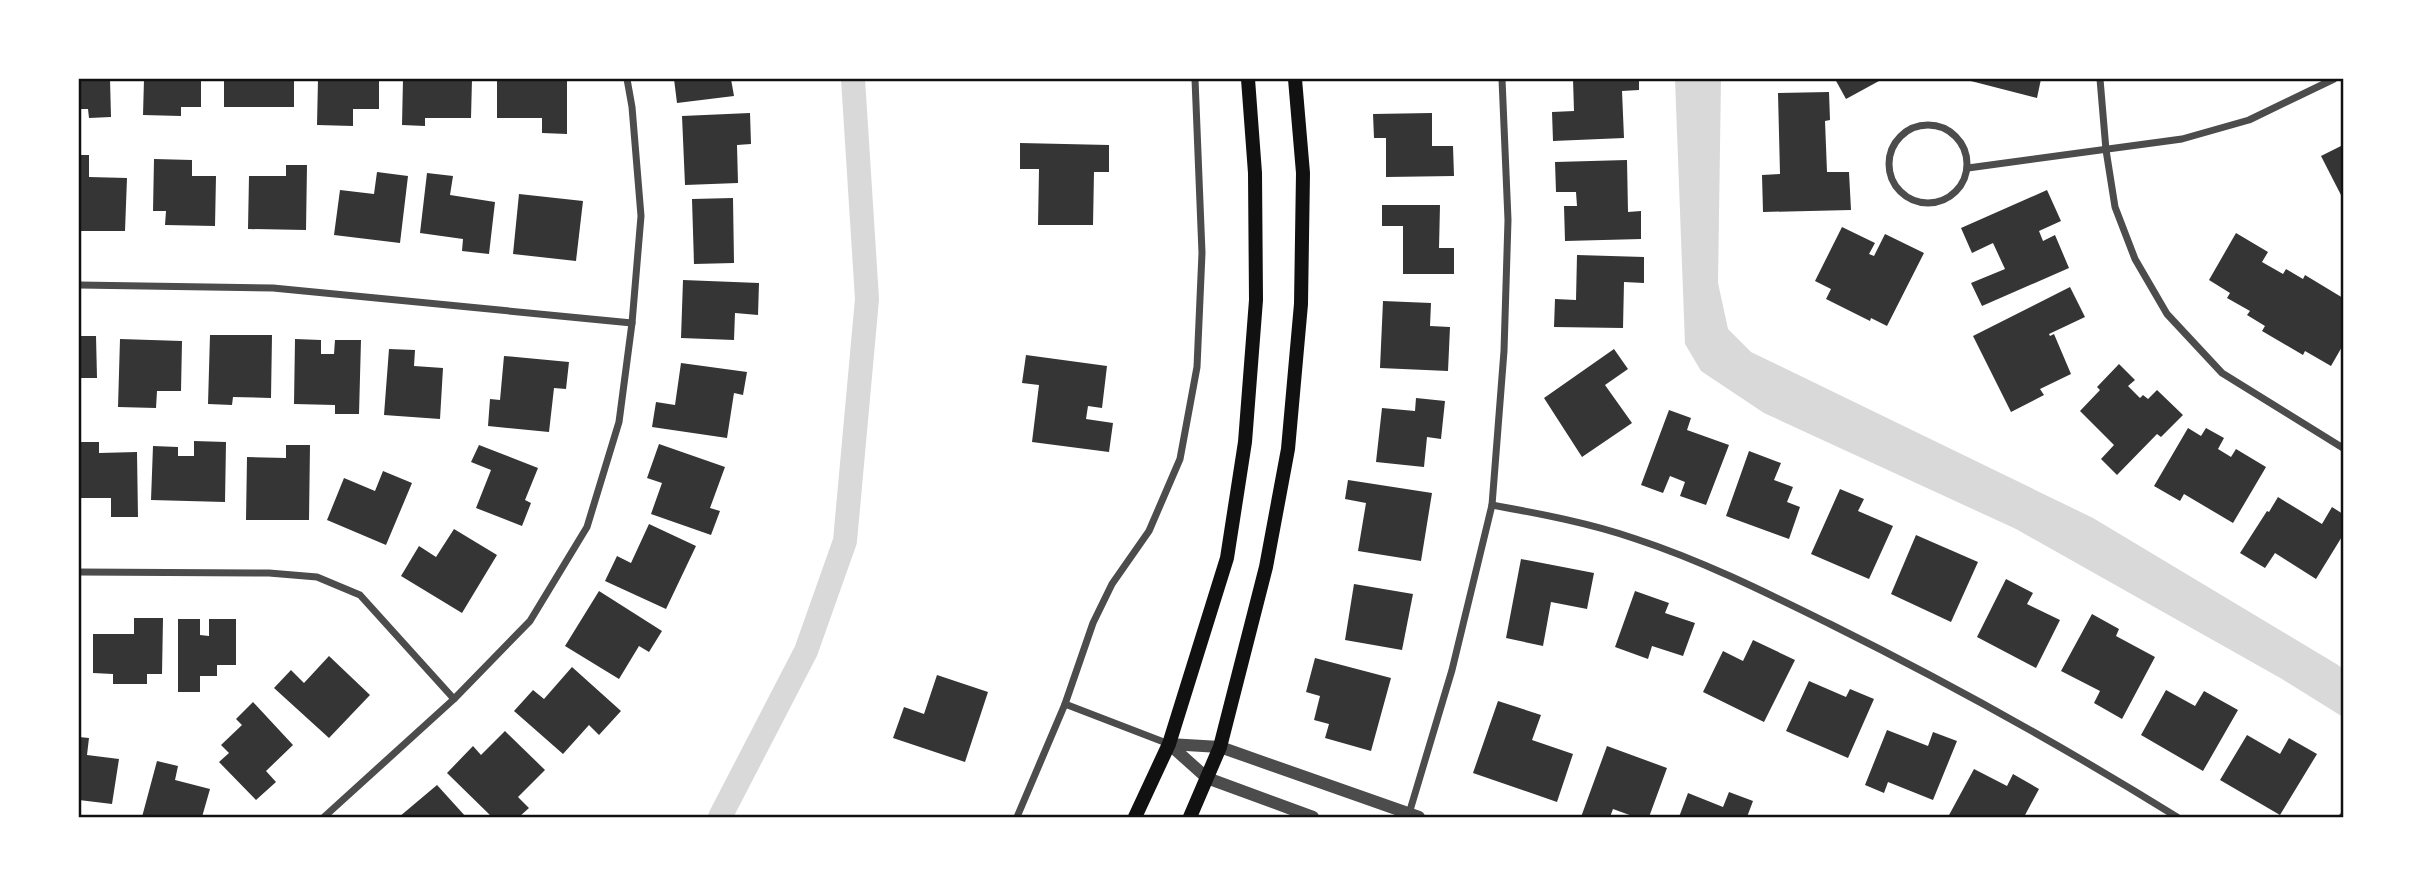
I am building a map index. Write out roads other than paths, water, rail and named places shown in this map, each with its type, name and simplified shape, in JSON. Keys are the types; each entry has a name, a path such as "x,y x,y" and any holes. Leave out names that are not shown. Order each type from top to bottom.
{"main road":[{"path":"1136,817 1169,744 1227,558 1245,442 1256,300 1255,173 1248,79"},
{"path":"1190,817 1220,747 1266,567 1288,449 1301,304 1303,173 1295,79"}],"street":[{"path":"324,817 454,699 530,621 587,527 619,422 632,323 641,216 632,107 627,79"},
{"path":"1017,817 1065,704 1093,623 1112,584 1149,531 1180,459 1197,367 1202,253 1195,79"},
{"path":"1065,704 1169,744 1220,747 1412,816 1452,670 1492,505 1504,351 1508,220 1502,79"},
{"path":"2100,79 2106,150 2115,207 2135,259 2167,314 2222,373 2343,449"},
{"path":"1968,167 2182,139 2249,120 2334,79"},
{"path":"1927,124 1941,126 1953,132 1962,142 1968,167 1965,180 1958,190 1936,203 1923,203 1900,192 1889,169 1889,156 1894,143 1903,133 1927,124"},
{"path":"79,285 273,288 632,323"},
{"path":"1492,505 1571,520 1636,538 1784,601 1911,664 2087,762 2176,817"},
{"path":"79,572 269,573 317,577 360,595 454,699"},
{"path":"1169,744 1207,778 1313,817"}],"waterway":[{"path":"720,817 806,651 845,541 867,299 853,79"}]}
